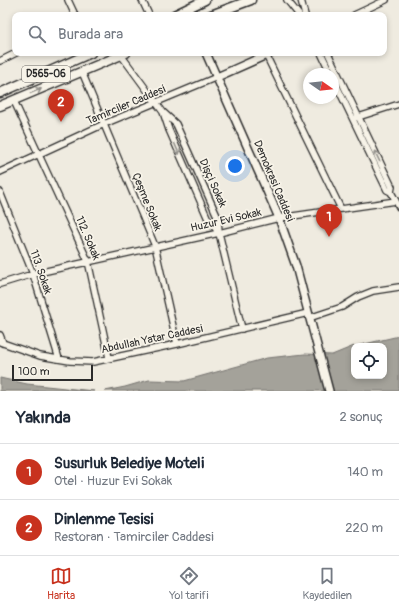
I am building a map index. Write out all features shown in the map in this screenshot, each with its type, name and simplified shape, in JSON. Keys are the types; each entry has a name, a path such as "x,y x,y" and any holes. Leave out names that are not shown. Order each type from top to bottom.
{"highway":[{"path":"180,12 205,0"},
{"path":"220,12 251,0"},
{"name":"D565-06","path":"0,93 84,56"},
{"name":"D565-06","path":"0,106 119,56"}],"main road":[{"name":"Demokrasi Caddesi","path":"207,56 279,218 296,266 328,391"},
{"path":"217,76 263,56"}],"street":[{"path":"68,0 74,12"},
{"path":"142,0 148,12"},
{"path":"287,0 297,12"},
{"path":"301,0 304,12"},
{"path":"360,12 386,0"},
{"path":"0,61 12,55"},
{"path":"125,56 163,112"},
{"path":"269,56 341,209"},
{"path":"322,56 328,68"},
{"path":"329,56 356,118"},
{"name":"Çeşme Sokak","path":"82,72 155,246 177,344"},
{"name":"Tamirciler Caddesi","path":"0,172 104,124 157,103 217,76"},
{"path":"339,88 392,187 391,192 399,207"},
{"name":"112. Sokak","path":"14,101 88,262 109,358"},
{"path":"356,118 399,104"},
{"name":"Dişçi Sokak","path":"163,112 169,130 208,219 219,233"},
{"name":"Dişçi Sokak","path":"163,112 176,124 218,218 219,233"},
{"name":"113. Sokak","path":"0,192 33,274 59,359"},
{"name":"Huzur Evi Sokak","path":"0,284 33,274 219,233 279,218 396,201"},
{"path":"219,233 242,328"},
{"name":"Abdullah Yatar Caddesi","path":"2,343 40,356 94,362 242,328 309,318 342,307 358,297 373,292 399,287"},
{"path":"0,335 2,343"}],"shaded area":[{"path":"399,336 399,391 105,391 149,380 184,381 267,358 305,354 332,355 351,347 351,379 387,379 387,343 369,343"},
{"path":"0,378 27,384 94,391 0,391"}],"place":[{"name":"Dinlenme Tesisi","path":"61,122"},
{"name":"Susurluk Belediye Moteli","path":"329,237"}]}
